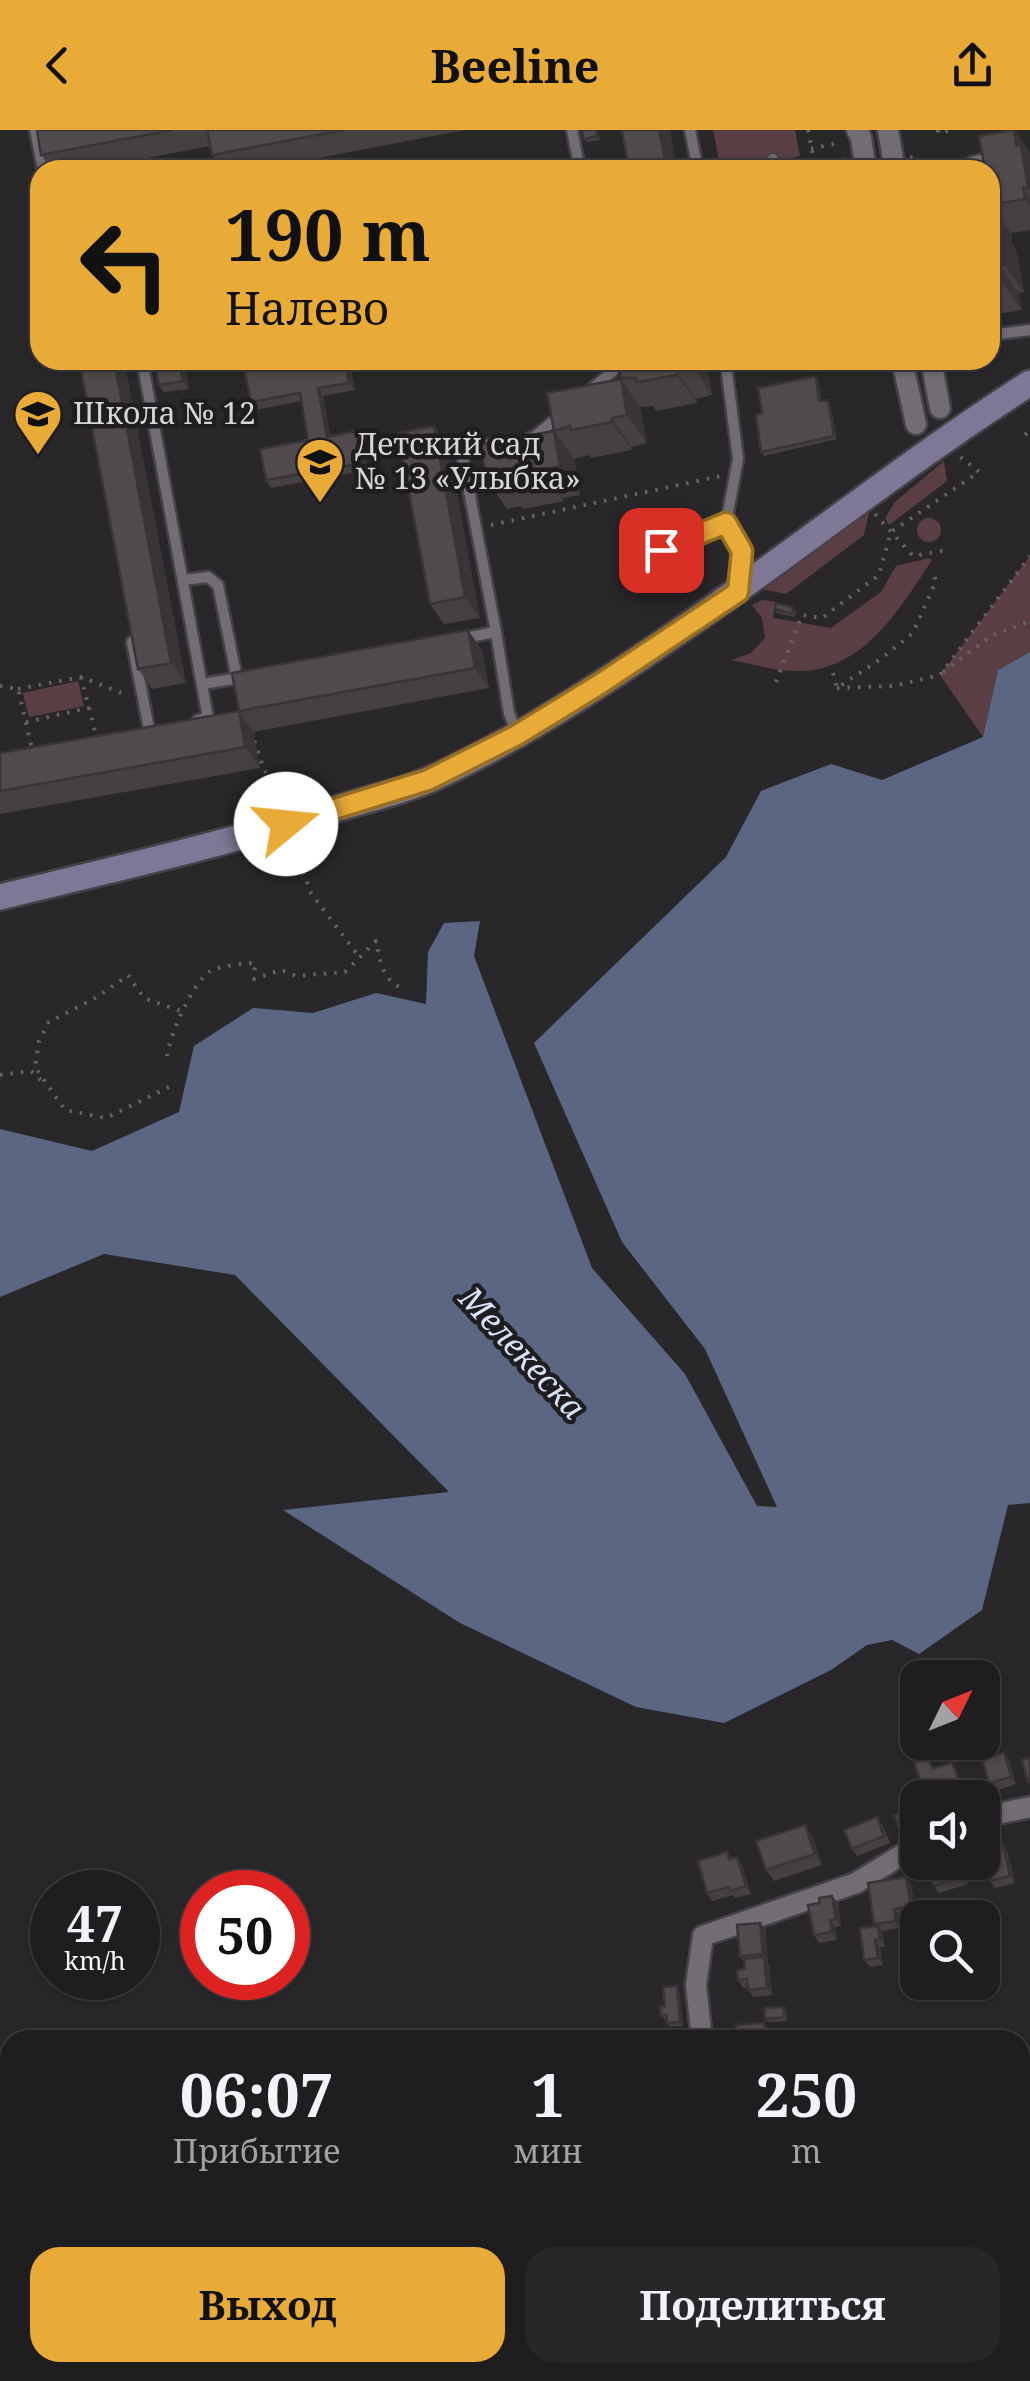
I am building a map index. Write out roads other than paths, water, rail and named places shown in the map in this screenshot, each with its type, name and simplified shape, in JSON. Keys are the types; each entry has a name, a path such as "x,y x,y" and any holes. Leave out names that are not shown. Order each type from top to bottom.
{"main road":[{"path":"0,897 178,854 428,780 517,735 600,684 738,592 912,463 1030,383"}],"street":[{"path":"857,130 864,160"},
{"path":"888,133 893,160"},
{"path":"904,370 916,424"},
{"path":"932,370 940,408"},
{"path":"1000,1813 1030,1807"},
{"path":"701,2030 696,1985 703,1936 856,1883 900,1856"}],"lane":[{"path":"36,130 41,160"},
{"path":"572,130 578,160"},
{"path":"690,130 696,160"},
{"path":"981,160 1012,153"},
{"path":"1000,334 1030,330"},
{"path":"144,370 208,718 193,721"},
{"path":"580,398 614,370"},
{"path":"728,370 738,459 726,523 742,551 738,592"},
{"path":"516,440 534,437 565,411"},
{"path":"498,443 461,449 509,713 517,735"},
{"path":"661,550 726,523"},
{"path":"182,580 208,577 218,585 236,678"},
{"path":"130,626 149,729"},
{"path":"440,642 496,632"},
{"path":"202,684 255,675"},
{"path":"132,732 164,726"}],"water":[{"name":"Мелекеска","path":"1030,652 1030,1503 1008,1505 982,1610 919,1654 892,1640 867,1645 831,1670 724,1723 636,1707 460,1623 283,1510 449,1492 235,1275 104,1254 0,1297 0,1129 92,1151 179,1112 194,1046 253,1008 313,1013 376,993 426,1004 428,952 444,923 480,921 474,956 592,1268 685,1374 757,1506 777,1507 705,1349 622,1242 534,1043 726,857 761,791 831,764 882,780 983,737 998,670"}],"place":[{"name":"Школа № 12","path":"38,456"},
{"name":"Детский сад № 13 «Улыбка»","path":"320,504"}]}
